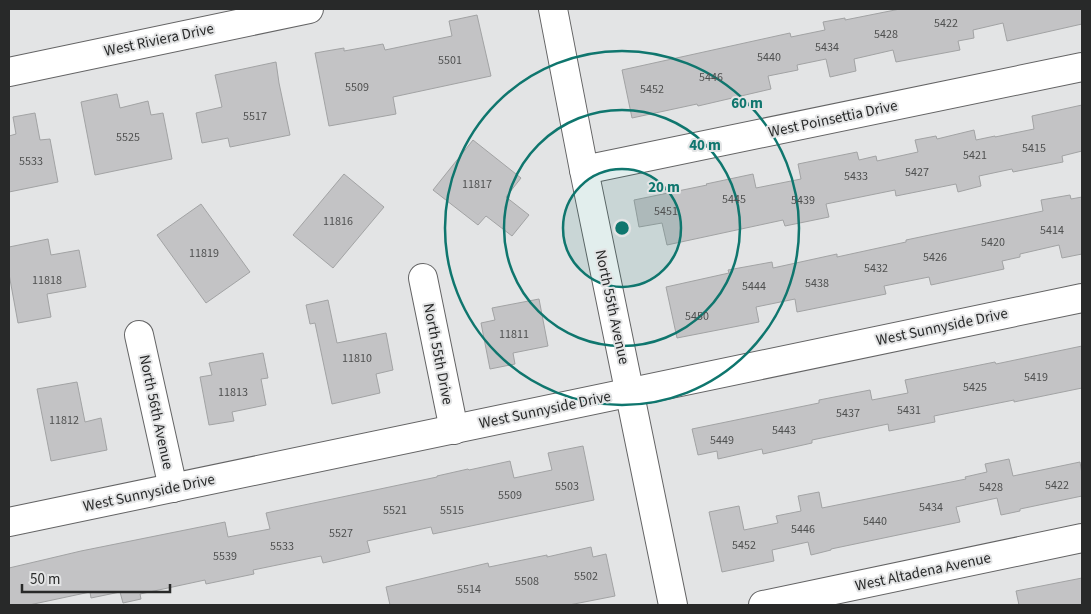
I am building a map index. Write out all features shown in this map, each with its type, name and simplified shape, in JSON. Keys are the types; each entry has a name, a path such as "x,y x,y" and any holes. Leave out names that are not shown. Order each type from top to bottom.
{"street":[{"name":"West Riviera Drive","path":"9,72 309,9"},
{"name":"North 55th Avenue","path":"553,9 673,605"},
{"name":"West Poinsettia Drive","path":"584,170 1082,67"},
{"name":"North 55th Drive","path":"423,278 454,430"},
{"name":"West Sunnyside Drive","path":"9,522 1082,298"},
{"name":"North 56th Avenue","path":"139,335 173,488"},
{"name":"West Altadena Avenue","path":"763,605 1082,538"}],"building":[{"path":"900,9 1082,9 1082,24 1007,41 1003,23 973,30 974,38 958,41 960,50 896,62 893,50 854,59 856,71 830,77 826,59 797,65 798,70 768,76 771,89 698,106 697,104 632,118 622,70 790,33 791,37 825,30 823,22 845,18 845,20"},
{"path":"477,15 491,76 393,97 396,114 329,126 315,53 344,48 344,51 383,44 385,50 452,36 449,21"},
{"path":"276,62 290,135 230,147 228,138 202,143 196,113 222,107 215,75"},
{"path":"117,94 120,108 148,101 151,115 163,113 172,159 95,175 81,102"},
{"path":"1082,105 1082,151 1062,156 1063,162 1013,172 1012,169 979,176 981,186 958,192 956,184 896,196 895,190 826,204 829,217 785,226 783,220 667,245 662,223 639,227 634,200 753,174 756,188 801,179 798,164 857,152 859,160 876,156 877,161 918,152 915,140 936,136 937,139 974,130 976,140 1034,129 1032,116"},
{"path":"35,113 40,140 50,139 58,182 9,192 9,136 16,134 13,117"},
{"path":"473,140 521,178 506,197 529,215 512,236 486,216 478,225 433,190"},
{"path":"344,174 384,207 333,268 293,235"},
{"path":"1070,195 1071,199 1082,197 1082,254 1062,258 1059,245 1020,254 1020,257 1002,261 1004,269 931,285 929,277 884,286 886,294 797,312 795,299 756,307 759,322 677,338 666,287 729,273 728,270 772,262 773,268 837,254 837,257 906,242 906,240 1043,211 1041,200"},
{"path":"201,204 250,272 206,303 157,235"},
{"path":"48,239 51,255 79,250 86,287 47,294 51,317 18,323 9,274 9,247"},
{"path":"539,299 548,346 513,353 515,364 490,369 481,323 495,320 492,308"},
{"path":"328,300 337,343 386,333 393,370 376,374 380,393 332,404 315,323 310,324 306,305"},
{"path":"1082,346 1082,388 934,416 935,422 889,431 888,424 812,440 812,443 763,454 762,449 718,459 717,451 698,455 692,429 819,403 819,400 870,390 872,400 908,393 905,380"},
{"path":"263,353 268,378 261,379 266,405 232,412 234,421 209,425 200,377 212,375 209,363"},
{"path":"77,382 85,422 101,418 107,450 51,461 37,389"},
{"path":"583,446 594,500 433,534 431,527 367,541 370,552 323,563 321,556 253,570 254,574 206,584 205,580 140,594 141,599 123,603 120,592 91,598 90,592 29,605 9,605 9,568 81,551 225,522 228,537 270,529 266,513 510,461 514,478 552,470 548,453"},
{"path":"1009,459 1013,476 1080,462 1082,496 1020,509 1020,511 1001,515 997,498 956,507 960,522 831,549 811,555 808,542 772,550 774,561 722,572 709,512 739,506 744,530 778,523 776,516 801,511 798,496 819,492 822,508 966,479 965,477 987,472 985,464"},
{"path":"591,547 593,557 606,554 615,596 569,605 390,605 386,587 488,563 489,567"},
{"path":"1082,578 1082,605 1019,605 1016,591"}]}
